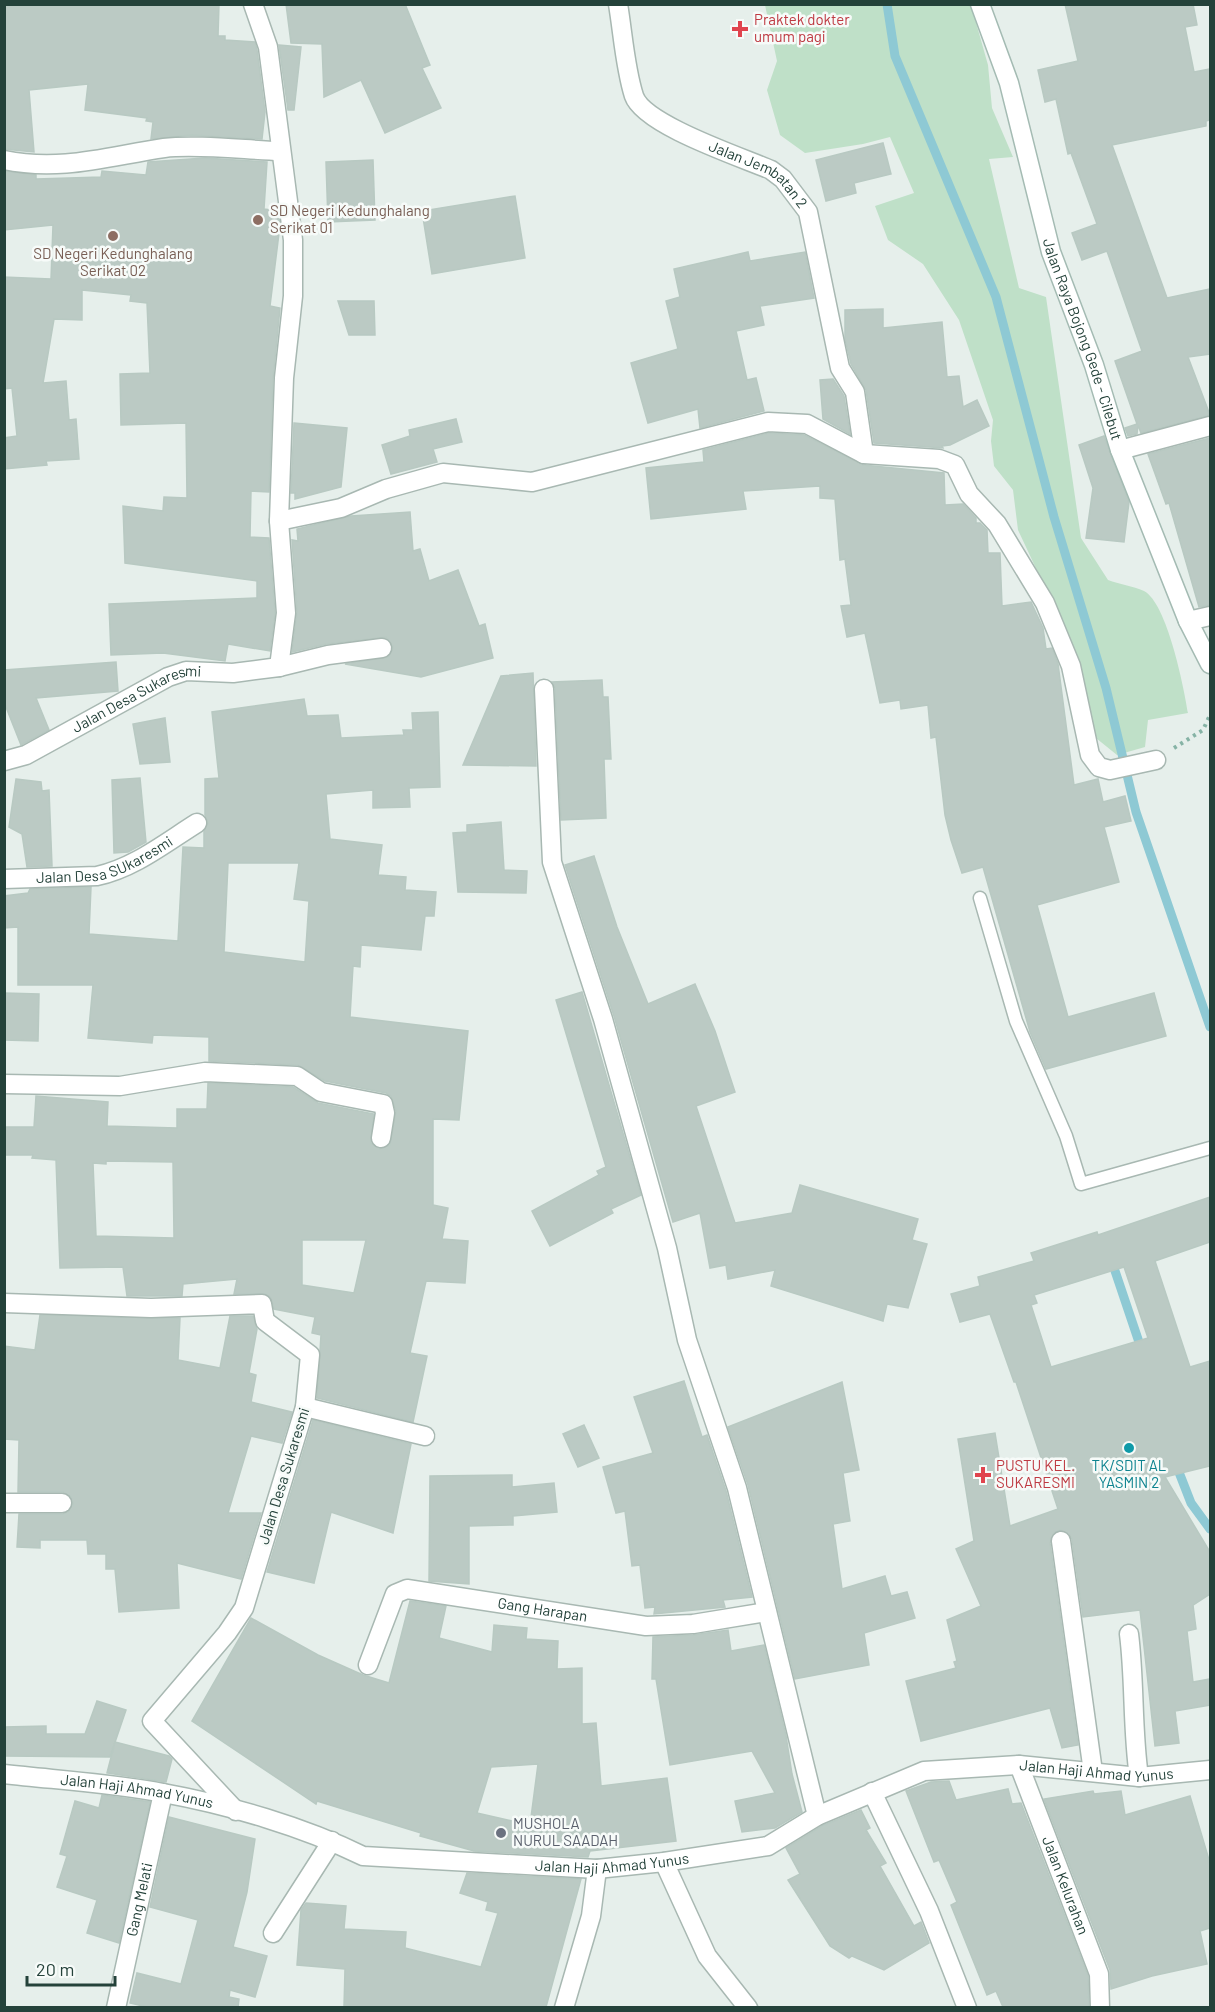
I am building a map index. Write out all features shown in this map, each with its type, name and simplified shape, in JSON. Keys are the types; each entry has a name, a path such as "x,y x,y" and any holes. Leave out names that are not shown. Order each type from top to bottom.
{"street":[{"path":"253,4 268,47 280,151 291,214 294,266 284,378 279,521 286,613 279,667"},
{"name":"Jalan Jembatan 2","path":"618,4 634,97 642,111 669,127 771,170 783,179 808,212 840,369 855,392 864,454"},
{"name":"Jalan Raya Bojong Gede - Cilebut","path":"980,4 1009,83 1051,252 1094,365 1120,450 1188,621 1210,664"},
{"path":"4,160 21,163 94,162 167,148 280,151"},
{"path":"279,521 341,508 386,489 443,473 532,483 768,422 807,424 864,454 939,459 955,465 969,494 997,524 1037,586 1071,666 1090,755 1099,767 1110,770 1153,761"},
{"path":"1120,450 1210,426"},
{"path":"1188,621 1210,616"},
{"name":"Jalan Desa Sukaresmi","path":"4,761 26,755 168,677 186,671 233,673 382,648"},
{"path":"544,689 552,862 603,1019 667,1248 687,1340 737,1488 817,1816"},
{"name":"Jalan Desa SUkaresmi","path":"4,879 110,873 127,867 197,823"},
{"path":"4,1084 120,1086 205,1072 297,1076 321,1092 383,1104 385,1113 381,1138"},
{"name":"Jalan Desa Sukaresmi","path":"4,1303 151,1308 262,1304 265,1321 310,1355 305,1407 244,1608 226,1633 152,1721 236,1811"},
{"path":"305,1407 425,1436"},
{"path":"4,1503 62,1503"},
{"path":"1061,1541 1093,1772"},
{"name":"Gang Harapan","path":"368,1665 395,1594 407,1589 646,1626 693,1624 767,1612"},
{"path":"1129,1634 1133,1670 1133,1737 1139,1777"},
{"name":"Jalan Haji Ahmad Yunus","path":"4,1774 163,1793 236,1811 332,1841 363,1857 597,1869 664,1862 768,1846 817,1816 924,1771 1018,1765 1139,1777 1210,1770"},
{"name":"Jalan Kelurahan","path":"1018,1765 1099,1974 1100,2007"},
{"path":"872,1792 929,1911 967,2007"},
{"name":"Gang Melati","path":"116,2007 163,1793"},
{"path":"273,1933 332,1841"},
{"path":"664,1862 707,1956 748,2007"},
{"path":"564,2007 591,1916 597,1869"}],"lane":[{"path":"980,898 1016,1022 1066,1136 1081,1184 1210,1148"}],"path":[{"path":"1153,761 1203,730 1210,715"}],"green space":[{"path":"765,5 971,5 988,65 992,108 1013,157 989,159 1019,288 1046,297 1081,538 1108,580 1144,591 1152,599 1167,628 1183,685 1188,713 1148,720 1145,747 1117,755 1091,734 1070,641 1018,530 1013,490 994,466 991,441 993,420 959,320 923,264 888,240 875,206 914,193 890,137 863,144 805,153 780,135 767,90 777,61"}],"building":[{"path":"4,4 219,4 218,36 225,36 225,40 255,42 265,112 262,139 191,135 151,139 153,122 146,121 147,118 85,110 88,84 29,90 34,152 4,149"},
{"path":"286,4 405,4 430,65 422,68 441,108 385,133 361,80 324,97 322,44 291,43"},
{"path":"1065,4 1193,4 1197,25 1185,27 1194,72 1210,69 1210,120 1206,121 1206,126 1112,145 1167,298 1210,289 1210,354 1188,357 1210,415 1141,433 1138,425 1137,434 1128,436 1125,428 1137,424 1115,361 1142,351 1107,251 1082,260 1072,233 1097,224 1071,153 1068,154 1056,99 1045,102 1038,70 1078,61"},
{"path":"279,45 301,47 294,110 288,110"},
{"path":"883,143 891,174 854,183 856,193 826,201 816,160"},
{"path":"205,158 267,162 264,209 278,211 280,225 270,306 280,308 273,378 269,492 251,491 250,537 269,538 275,613 270,651 228,644 225,661 163,653 111,655 109,604 257,598 257,581 125,563 123,506 163,511 164,497 187,498 186,423 121,425 120,374 150,373 147,303 130,301 131,295 82,290 82,320 54,319 43,383 66,381 69,420 76,419 79,459 46,461 47,465 4,469 4,438 17,436 12,388 4,389 4,277 51,279 53,225 4,230 4,171 36,175 36,179 101,177 102,171 146,175 148,162"},
{"path":"373,160 375,220 328,222 326,162"},
{"path":"515,196 525,258 432,274 422,211"},
{"path":"748,252 750,261 805,252 814,298 760,306 764,325 736,331 747,380 756,378 764,411 700,428 698,409 648,423 631,363 678,349 666,301 680,297 674,269"},
{"path":"338,301 374,301 375,335 349,335"},
{"path":"883,309 883,328 942,322 947,377 959,376 963,407 977,400 989,426 950,445 942,446 943,448 874,443 866,390 851,364 845,339 845,310"},
{"path":"833,379 844,396 850,434 823,419 820,380"},
{"path":"456,419 462,442 433,449 437,462 391,474 382,445 410,436 409,430"},
{"path":"294,423 347,428 341,487 295,499 295,493 291,493"},
{"path":"769,433 804,435 863,465 944,473 945,505 963,504 976,518 976,523 980,523 987,530 988,553 1000,553 1002,606 1031,602 1043,628 1046,649 1052,648 1058,664 1074,785 1098,779 1103,802 1125,796 1131,821 1104,827 1119,882 1037,905 1068,1017 1154,993 1166,1036 1046,1069 1030,1032 983,867 962,873 951,840 945,815 936,737 931,738 928,705 901,709 900,700 880,703 865,633 847,637 841,606 851,605 845,559 840,560 835,499 820,498 820,486 743,491 746,509 651,519 646,468 704,462 703,450"},
{"path":"1104,436 1129,502 1124,542 1086,538 1093,488 1079,445"},
{"path":"1210,438 1210,605 1199,607 1169,503 1166,504 1148,454"},
{"path":"410,512 413,551 420,549 429,581 458,570 479,626 485,624 493,658 421,677 345,664 388,657 393,647 386,637 326,644 292,652 297,612 292,540 298,541 297,529 351,516"},
{"path":"116,662 118,691 36,698 49,730 21,745 4,702 4,670"},
{"path":"533,673 536,766 463,765 501,676"},
{"path":"602,680 603,697 608,697 611,759 604,759 606,818 561,820 555,688 552,682"},
{"path":"304,699 307,716 338,715 341,738 404,735 403,730 413,730 412,713 438,712 440,787 409,788 410,807 373,808 373,790 326,794 330,839 382,845 378,875 406,877 405,890 436,892 434,916 425,916 421,950 361,945 360,967 353,966 350,1017 468,1031 459,1120 433,1119 433,1205 448,1208 442,1239 468,1241 465,1283 426,1281 410,1353 427,1356 413,1422 317,1398 321,1335 312,1333 315,1317 274,1309 271,1298 266,1294 234,1294 237,1279 183,1284 182,1296 127,1296 123,1267 60,1268 56,1160 32,1158 33,1155 4,1155 4,1127 34,1127 36,1096 108,1102 107,1126 177,1128 177,1109 207,1109 208,1083 293,1087 318,1103 374,1114 371,1143 380,1149 390,1145 396,1111 391,1096 386,1093 325,1081 298,1065 209,1061 209,1037 153,1035 152,1043 88,1038 93,985 18,985 18,927 4,928 4,896 28,893 30,889 91,887 89,934 178,941 183,847 204,848 204,831 208,823 205,815 205,779 219,778 212,712","holes":["228,863 299,863 294,899 309,901 305,962 224,952","106,1161 173,1162 174,1238 96,1236 93,1163 106,1164","302,1240 366,1240 354,1293 302,1285"]},
{"path":"165,718 170,762 140,764 133,724"},
{"path":"140,778 146,842 128,852 114,853 112,780"},
{"path":"16,779 41,782 42,791 49,790 52,866 27,867 22,834 9,827"},
{"path":"501,822 504,870 527,871 526,893 458,892 453,833 467,832 467,825"},
{"path":"594,856 617,927 648,1004 695,984 715,1031 735,1092 696,1106 735,1223 792,1213 800,1185 918,1219 912,1240 927,1244 908,1308 887,1304 883,1321 771,1286 775,1270 728,1279 726,1265 710,1268 700,1213 673,1222 614,1016 565,865"},
{"path":"582,992 641,1195 611,1209 613,1213 550,1246 532,1211 599,1175 597,1171 606,1167 556,1000"},
{"path":"4,993 39,994 38,1041 4,1040"},
{"path":"1210,1197 1210,1242 1155,1261 1190,1367 1210,1361 1210,1466 1165,1477 1210,1552 1210,1594 1193,1605 1196,1629 1187,1631 1193,1682 1210,1679 1210,1705 1175,1711 1179,1743 1155,1746 1140,1610 1083,1617 1072,1539 1069,1534 1060,1530 1054,1533 1050,1543 1078,1745 1062,1748 1050,1708 921,1741 906,1681 956,1668 954,1662 957,1661 947,1620 981,1606 956,1549 974,1541 958,1439 995,1433 1010,1526 1058,1509 1016,1382 1014,1382 990,1314 960,1322 951,1294 980,1286 978,1277 1034,1261 1031,1253 1097,1232 1098,1235","holes":["1124,1267 1148,1338 1051,1367 1031,1305 1037,1303 1034,1295"]},
{"path":"40,1315 180,1318 178,1360 220,1368 230,1316 253,1316 257,1329 249,1373 256,1375 251,1402 292,1412 282,1443 251,1436 228,1513 261,1513 241,1579 177,1563 179,1608 119,1612 115,1569 106,1569 106,1554 88,1554 87,1540 40,1540 40,1548 17,1547 19,1514 63,1514 68,1512 73,1504 71,1497 63,1492 18,1492 19,1440 4,1439 4,1346 35,1350"},
{"path":"684,1381 702,1437 707,1435 726,1491 752,1597 723,1600 725,1607 654,1614 655,1607 645,1608 640,1565 632,1566 625,1511 616,1513 603,1467 653,1453 634,1397"},
{"path":"842,1382 859,1470 843,1473 850,1521 833,1524 842,1589 885,1576 891,1596 907,1592 915,1618 864,1633 869,1665 795,1679 748,1485 728,1427"},
{"path":"313,1420 411,1444 393,1533 331,1512 314,1583 267,1572"},
{"path":"584,1425 599,1458 578,1467 563,1434"},
{"path":"512,1475 512,1487 554,1483 557,1512 513,1516 513,1525 469,1526 469,1584 429,1581 430,1476"},
{"path":"410,1601 446,1606 439,1638 492,1652 494,1625 527,1628 526,1639 558,1641 557,1669 582,1668 582,1724 596,1723 601,1786 667,1778 676,1841 590,1851 588,1857 474,1851 420,1836 421,1833 317,1801 316,1804 192,1721 251,1618 318,1655 363,1675 389,1683","holes":["538,1764 530,1825 477,1813 491,1767"]},
{"path":"728,1630 731,1651 764,1645 786,1736 792,1774 802,1812 775,1828 742,1832 735,1801 775,1793 752,1751 670,1765 656,1679 652,1679 653,1637"},
{"path":"97,1701 126,1710 110,1757 4,1756 4,1727 46,1726 46,1734 85,1734"},
{"path":"115,1742 169,1756 172,1759 166,1782 107,1773"},
{"path":"949,1781 956,1800 1008,1789 1012,1804 1021,1803 1088,1976 1089,2007 1003,2007 996,1991 987,1995 951,1905 957,1902 939,1860 934,1862 906,1791 931,1782"},
{"path":"1093,1791 1094,1794 1121,1791 1125,1815 1190,1796 1210,1863 1210,1928 1200,1931 1207,1964 1152,1976 1111,1989 1110,1970 1044,1799"},
{"path":"102,1795 150,1802 119,1943 87,1933 97,1900 57,1887 67,1856 60,1854 75,1801 99,1808"},
{"path":"861,1810 870,1828 866,1830 886,1863 880,1866 914,1926 921,1922 929,1943 884,1970 852,1956 849,1958 830,1946 788,1880 800,1874 786,1848 822,1826"},
{"path":"169,1817 255,1839 247,1892 233,1947 267,1956 255,1997 230,1990 229,1997 239,1999 238,2007 147,2007 130,2003 137,1973 181,1984 198,1920 150,1907"},
{"path":"467,1873 581,1879 546,2007 344,2007 345,1969 297,1965 301,1910 306,1903 346,1906 344,1929 406,1932 405,1948 481,1967 498,1913 486,1910 488,1902 460,1893"}],"waterway":[{"path":"887,4 895,56 996,297 1054,517 1106,688 1136,812 1210,1027"},
{"path":"1111,1259 1142,1351"},
{"path":"1175,1462 1191,1503 1210,1529"}],"place":[{"name":"Praktek dokter umum pagi","path":"740,29"},
{"name":"SD Negeri Kedunghalang Serikat 01","path":"258,220"},
{"name":"SD Negeri Kedunghalang Serikat 02","path":"113,236"},
{"name":"TK/SDIT AL YASMIN 2","path":"1129,1448"},
{"name":"PUSTU KEL. SUKARESMI","path":"983,1475"},
{"name":"MUSHOLA NURUL SAADAH","path":"501,1833"}]}
